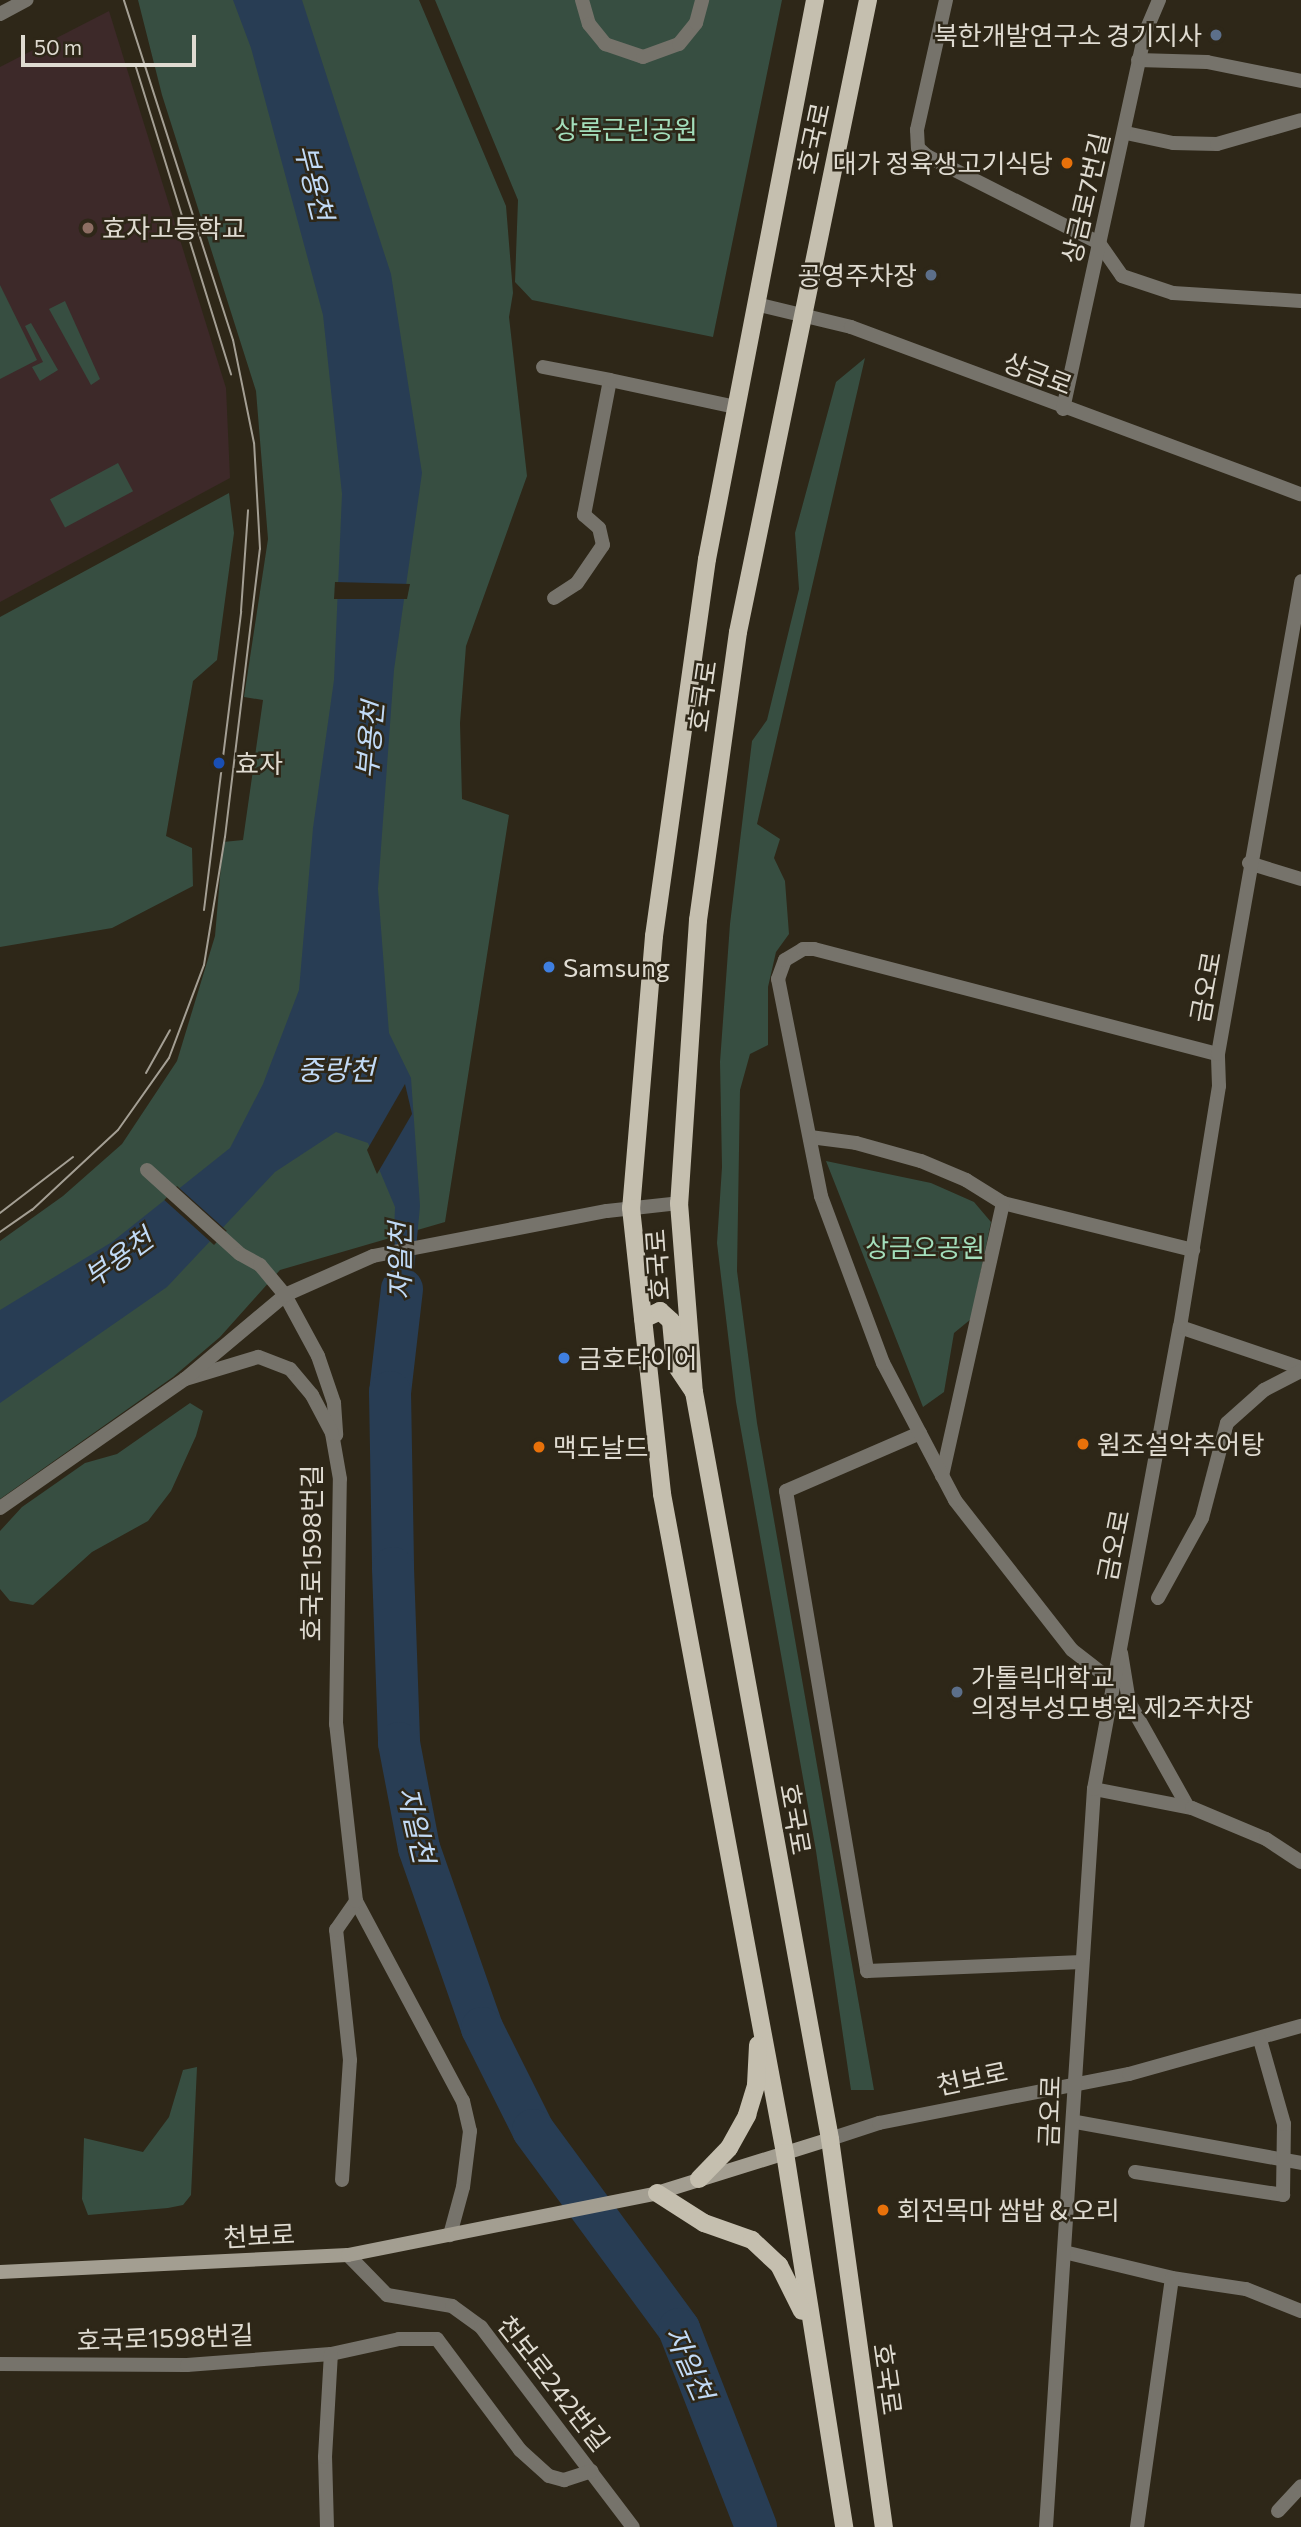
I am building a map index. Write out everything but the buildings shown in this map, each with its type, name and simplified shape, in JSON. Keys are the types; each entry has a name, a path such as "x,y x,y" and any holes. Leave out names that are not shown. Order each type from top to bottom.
{"main road":[{"name":"호국로","path":"815,0 707,559 654,936 631,1208 662,1494 785,2152 844,2527"},
{"name":"호국로","path":"868,0 734,657 698,920 679,1203 694,1392 830,2138 884,2527"},
{"path":"643,1319 660,1311 671,1321 675,1364 694,1392"},
{"path":"699,2179 729,2148 747,2115 756,2085 760,2017"},
{"name":"천보로","path":"0,2272 348,2255 657,2193 830,2138"},
{"path":"657,2193 704,2223 752,2240 779,2264 813,2342"}],"street":[{"path":"0,14 26,0"},
{"path":"582,0 589,24 605,44 643,57 680,44 696,23 702,0"},
{"path":"946,0 916,130 918,148 927,156 1099,243 1122,276 1173,293 1301,301"},
{"name":"상금로7번길","path":"1063,409 1126,133 1138,60 1159,0"},
{"path":"1138,60 1207,62 1301,81"},
{"path":"1126,133 1208,145 1301,120"},
{"name":"상금로","path":"756,304 851,327 1063,409 1301,494"},
{"path":"543,366 736,407"},
{"path":"554,598 577,583 603,545 599,528 584,515 610,380"},
{"name":"금오로","path":"1046,2527 1064,2252 1076,2122 1074,2082 1094,1789 1180,1327 1219,1086 1218,1054 1249,863 1301,581"},
{"path":"1249,863 1301,879"},
{"path":"1112,1681 1072,1650 1022,1590 955,1500 883,1363 821,1196 778,979 785,960 803,949 1218,1054"},
{"path":"810,1137 856,1143 921,1161 966,1180 1003,1203 1193,1250"},
{"path":"148,1170 240,1254 260,1265 285,1295 318,1356 334,1403 340,1479"},
{"path":"0,1508 185,1379 285,1295 373,1256 631,1208 679,1203"},
{"path":"942,1476 1003,1203"},
{"path":"1180,1327 1301,1370"},
{"name":"호국로1598번길","path":"185,1379 258,1357 290,1369 312,1395 332,1433 340,1479 336,1724 356,1901"},
{"path":"1158,1598 1202,1518 1227,1423 1264,1390 1301,1370"},
{"path":"920,1433 786,1491 867,1971 1082,1962"},
{"path":"1120,1645 1129,1702 1188,1807"},
{"path":"1094,1789 1188,1807 1266,1839 1301,1862"},
{"path":"342,2180 350,2060 336,1930 356,1901 463,2101 470,2131 463,2187 450,2235"},
{"name":"천보로","path":"830,2138 879,2123 1074,2082 1129,2074 1260,2040 1301,2026"},
{"path":"1135,2172 1283,2195 1294,2161 1260,2040"},
{"path":"1076,2122 1294,2161"},
{"path":"1064,2252 1172,2278 1246,2290 1301,2311"},
{"name":"천보로242번길","path":"348,2255 387,2295 452,2306 481,2327 633,2527"},
{"path":"1137,2527 1172,2278"},
{"name":"호국로1598번길","path":"0,2364 187,2365 331,2354 399,2339 437,2339 520,2450 549,2476 564,2480 592,2471"},
{"path":"327,2527 325,2457 331,2354"},
{"path":"1278,2511 1301,2486"}],"shaded area":[{"name":"효자고등학교","path":"109,11 226,388 230,478 0,602 0,67"}],"green space":[{"path":"138,0 419,0 506,206 513,293 509,317 527,476 466,646 460,723 462,799 509,815 445,1222 280,1270 220,1337 173,1377 0,1499 0,1241 63,1196 122,1144 177,1061 215,936 223,842 243,840 263,700 244,697 268,539 256,391 162,95"},
{"name":"상록근린공원","path":"435,0 782,0 713,337 532,300 515,282 518,200"},
{"path":"0,285 37,360 0,379"},
{"path":"65,301 100,379 91,385 49,309"},
{"path":"31,323 58,370 40,381 32,367 43,362 25,326"},
{"path":"865,358 757,824 780,839 774,858 785,881 789,934 776,952 768,987 768,1045 750,1054 740,1090 737,1271 757,1423 874,2090 851,2090 816,1851 736,1402 717,1243 722,1167 720,1062 730,924 752,741 767,720 799,589 795,533 836,382"},
{"path":"118,463 133,491 65,527 50,499"},
{"path":"229,493 234,533 217,660 193,681 166,836 192,848 193,886 112,928 0,947 0,617"},
{"name":"상금오공원","path":"826,1161 931,1183 974,1202 991,1222 971,1319 954,1333 944,1392 923,1407"},
{"path":"190,1403 203,1411 196,1436 171,1491 148,1521 92,1552 33,1605 10,1601 0,1589 0,1531 22,1507 85,1463 117,1454"},
{"path":"197,2067 191,2195 183,2205 168,2208 88,2215 82,2199 84,2138 143,2152 169,2117 183,2070"}],"water":[{"name":"중랑천","path":"233,0 302,0 391,274 422,473 394,670 378,889 389,1033 411,1078 420,1206 407,1346 390,1344 395,1207 368,1143 336,1132 275,1172 167,1287 0,1403 0,1310 112,1242 230,1148 263,1084 299,990 313,828 334,680 342,494 323,315 251,48"}],"pier":[{"path":"335,582 410,584 407,599 334,599"},
{"path":"405,1084 412,1114 377,1174 367,1150"},
{"path":"177,1186 227,1231 214,1245 164,1200"}],"waterway":[{"name":"자일천","path":"402,1289 390,1392 393,1568 399,1743 419,1848 482,2028 533,2130 679,2329 756,2527"}],"tram line":[{"path":"0,1232 32,1210 118,1130 169,1058 204,965 225,837 260,549 254,443 233,340 124,0"},
{"path":"135,64 231,375"},
{"path":"204,910 241,611 248,510"},
{"path":"146,1073 170,1030"},
{"path":"0,1213 73,1157"}],"place":[{"name":"북한개발연구소 경기지사","path":"1216,35"},
{"name":"대가 정육생고기식당","path":"1067,163"},
{"name":"효자고등학교","path":"88,228"},
{"name":"공영주차장","path":"931,275"},
{"name":"효자","path":"219,763"},
{"name":"Samsung","path":"549,967"},
{"name":"금호타이어","path":"564,1358"},
{"name":"원조설악추어탕","path":"1083,1444"},
{"name":"맥도날드","path":"539,1447"},
{"name":"가톨릭대학교 의정부성모병원 제2주차장","path":"957,1692"},
{"name":"회전목마 쌈밥＆오리","path":"883,2210"}],"water label":[{"name":"부용천","path":"315,182"},
{"name":"부용천","path":"369,740"},
{"name":"부용천","path":"118,1257"}]}
